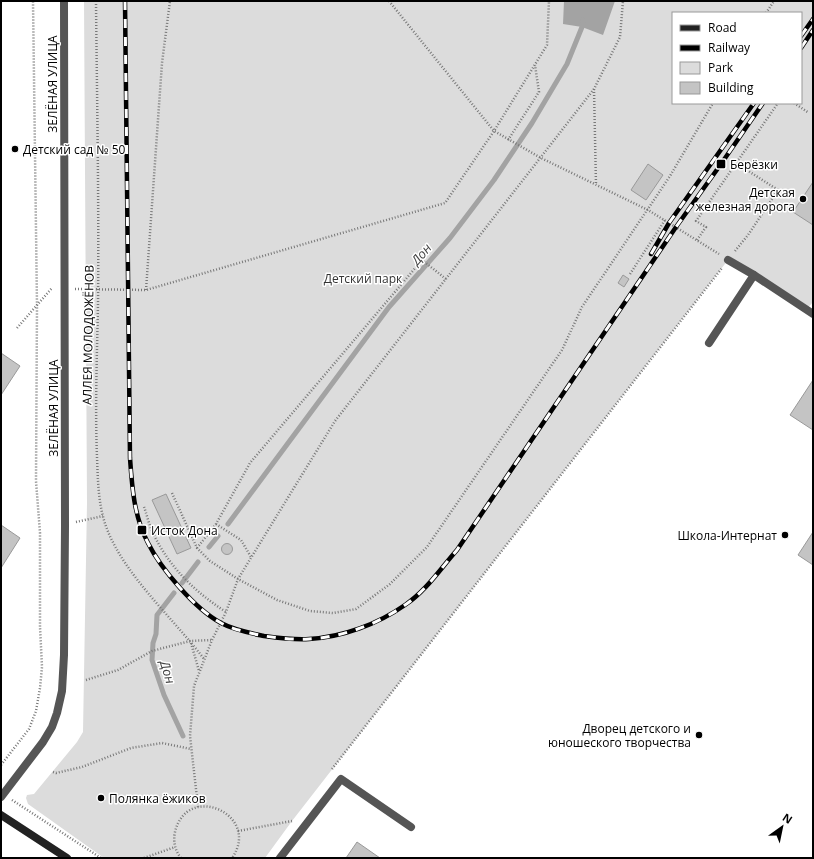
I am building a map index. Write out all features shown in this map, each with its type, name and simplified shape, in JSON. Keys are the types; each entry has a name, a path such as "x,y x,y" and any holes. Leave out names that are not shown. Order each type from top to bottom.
{"main road":[{"path":"1,815 66,858"}],"street":[{"name":"ЗЕЛЁНАЯ УЛИЦА","path":"2,796 43,742 52,727 60,703 64,656 64,1"},
{"path":"728,260 754,275 813,314"},
{"path":"709,343 754,275"},
{"path":"280,858 341,779 411,827"}],"path":[{"path":"1,765 29,729 36,711 42,667 40,627 40,533 36,481 37,306 33,1"},
{"name":"АЛЛЕЯ МОЛОДОЖЁНОВ","path":"96,1 98,289 96,430 99,495 107,530 119,552 139,581 204,659"},
{"path":"146,290 162,63 170,1"},
{"path":"389,1 494,131 541,158 648,210 728,260"},
{"path":"17,328 52,288 146,290 445,203 494,131 547,45 549,1"},
{"path":"198,807 190,736 194,686 212,640 226,612 238,579 335,421 594,89 620,37 623,1"},
{"path":"767,12 774,1"},
{"path":"508,140 538,92 534,65"},
{"path":"594,89 596,185"},
{"path":"172,493 197,548 210,560 238,579 277,600 310,611 333,613 356,608 390,584 427,547 562,350 582,307 670,176 712,104"},
{"path":"697,240 706,227 696,221 777,104"},
{"path":"796,104 809,113"},
{"path":"331,771 748,235 778,190 736,163"},
{"path":"630,274 665,220"},
{"path":"197,548 216,524 250,463 422,260 446,279"},
{"path":"144,506 153,533 168,559 206,599 226,612"},
{"path":"65,524 103,516"},
{"path":"216,524 241,540 251,557"},
{"path":"86,680 118,670 152,651 190,641 212,640"},
{"path":"190,641 199,672"},
{"path":"53,772 56,773 82,767 131,748 154,744 162,743 191,749"},
{"path":"2,796 100,858"},
{"path":"181,858 177,854 175,847 174,836 176,826 181,817 189,811 198,807 208,806 218,808 227,813 234,821 238,831 239,840 237,849 232,858"},
{"path":"238,831 292,821 297,815"},
{"path":"144,858 175,847"}],"green space":[{"name":"Детский парк","path":"84,1 813,1 813,302 806,310 728,260 292,821 265,858 104,858 28,804 26,798 27,795 34,794 77,742 83,732 87,503"}],"shaded area":[{"path":"564,1 615,1 603,35 582,27 563,24"}],"building":[{"path":"648,164 663,175 646,200 631,190"},
{"path":"813,182 813,225 793,212"},
{"path":"623,275 629,279 624,287 618,283"},
{"path":"1,353 20,366 1,395"},
{"path":"813,380 813,430 790,415"},
{"path":"166,494 191,548 177,554 152,500"},
{"path":"1,525 20,538 1,568"},
{"path":"813,532 813,565 798,555"},
{"path":"227,543 231,545 233,549 231,553 227,555 223,553 221,549 223,545"},
{"path":"357,842 380,858 346,858"}],"waterway":[{"name":"Дон","path":"228,524 389,307 450,238 494,180 532,123 567,64 582,27 583,20"},
{"name":"Дон","path":"209,547 218,536"},
{"name":"Дон","path":"182,583 198,562"},
{"name":"Дон","path":"174,593 157,615 152,660 164,695 183,736"}],"railway":[{"path":"125,1 130,458 133,491 137,512 143,533 161,564 180,588 200,608 221,623 264,636 287,639 335,636 372,624 395,612 420,593 457,550 676,227 762,104"},
{"path":"802,35 813,19"},
{"path":"802,46 813,30"},
{"path":"651,254 669,223 753,104"}],"place":[{"name":"Детский сад № 50","path":"15,149"},
{"name":"Берёзки","path":"721,164"},
{"name":"Детская железная дорога","path":"803,199"},
{"name":"Исток Дона","path":"142,530"},
{"name":"Школа-Интернат","path":"785,535"},
{"name":"Дворец детского и юношеского творчества","path":"699,735"},
{"name":"Полянка ёжиков","path":"101,798"}]}
